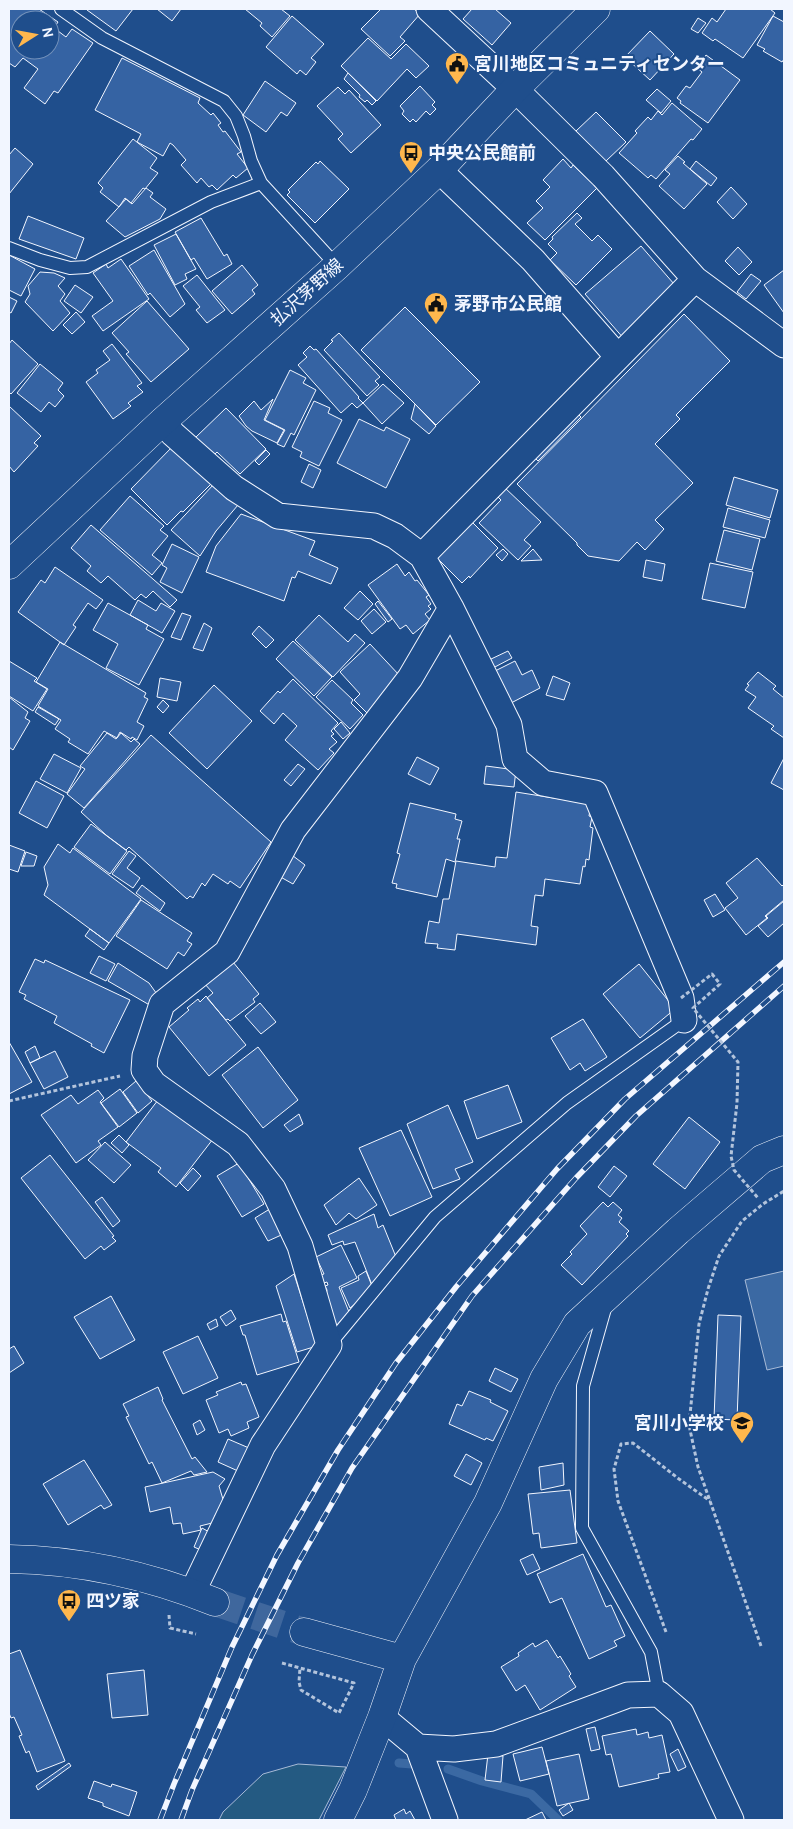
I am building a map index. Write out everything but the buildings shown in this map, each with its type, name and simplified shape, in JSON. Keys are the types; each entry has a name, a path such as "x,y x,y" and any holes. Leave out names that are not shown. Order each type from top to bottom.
{"street":[{"path":"429,9 515,89 603,176 695,279 784,345"},
{"name":"払沢茅野線","path":"9,565 162,422 336,266 439,170 515,89 596,9"},
{"path":"439,170 533,260 618,357"},
{"path":"422,556 695,279"},
{"path":"162,422 234,488 278,516 374,526 395,536 422,556 451,608 509,725 515,758 543,783 595,793 683,1009"},
{"path":"9,1559 46,1559 127,1572 204,1597 263,1445 329,1346 300,1246 273,1189 238,1144 154,1084 144,1070 145,1056 162,1004 227,952 293,830 410,678 451,608"},
{"path":"338,1820 353,1790 382,1718 402,1659 488,1503 544,1379 576,1324 678,1231 762,1159 784,1150"},
{"path":"304,1632 402,1659"},
{"path":"418,1746 454,1749 496,1744 628,1695 659,1694 681,1713 731,1820"},
{"path":"382,1718 418,1746 445,1820"}],"lane":[{"path":"61,9 102,38 224,101 236,116 251,161 261,183 336,266"},
{"path":"9,248 40,260 70,268 87,267 211,202 261,183"},
{"path":"329,1346 435,1216 567,1103 683,1009"},
{"path":"609,1295 583,1386 582,1528 651,1652 659,1694"}],"path":[{"path":"683,1009 712,974 720,984 693,1008 738,1062 737,1103 731,1156 734,1170 762,1204"},
{"path":"9,1101 144,1070"},
{"path":"761,1646 698,1467 689,1425 699,1324 708,1288 719,1256 742,1221 762,1204 784,1191"},
{"path":"667,1635 618,1501 614,1469 622,1444 633,1443 711,1502"},
{"path":"169,1612 170,1628 196,1634"},
{"path":"282,1663 300,1668 354,1684 339,1713 301,1690 299,1682 300,1668"}],"shaded area":[{"path":"784,1271 784,1366 767,1370 745,1280"},
{"path":"298,1764 346,1767 319,1820 219,1820 223,1812 263,1774"}],"waterway":[{"path":"399,1763 412,1764"},
{"path":"448,1769 482,1781 531,1794 558,1820"}],"tunnel":[{"path":"215,1602 304,1632"}],"railway":[{"path":"160,1820 232,1647 277,1555 338,1450 396,1363 456,1287 557,1169 625,1099 784,962"},
{"path":"181,1820 192,1790 252,1655 298,1563 352,1468 472,1296 576,1178 636,1116 784,986"}],"place":[{"name":"宮川地区コミュニティセンター","path":"457,85"},
{"name":"中央公民館前","path":"411,174"},
{"name":"茅野市公民館","path":"436,325"},
{"name":"宮川小学校","path":"742,1444"},
{"name":"四ツ家","path":"69,1622"}]}
